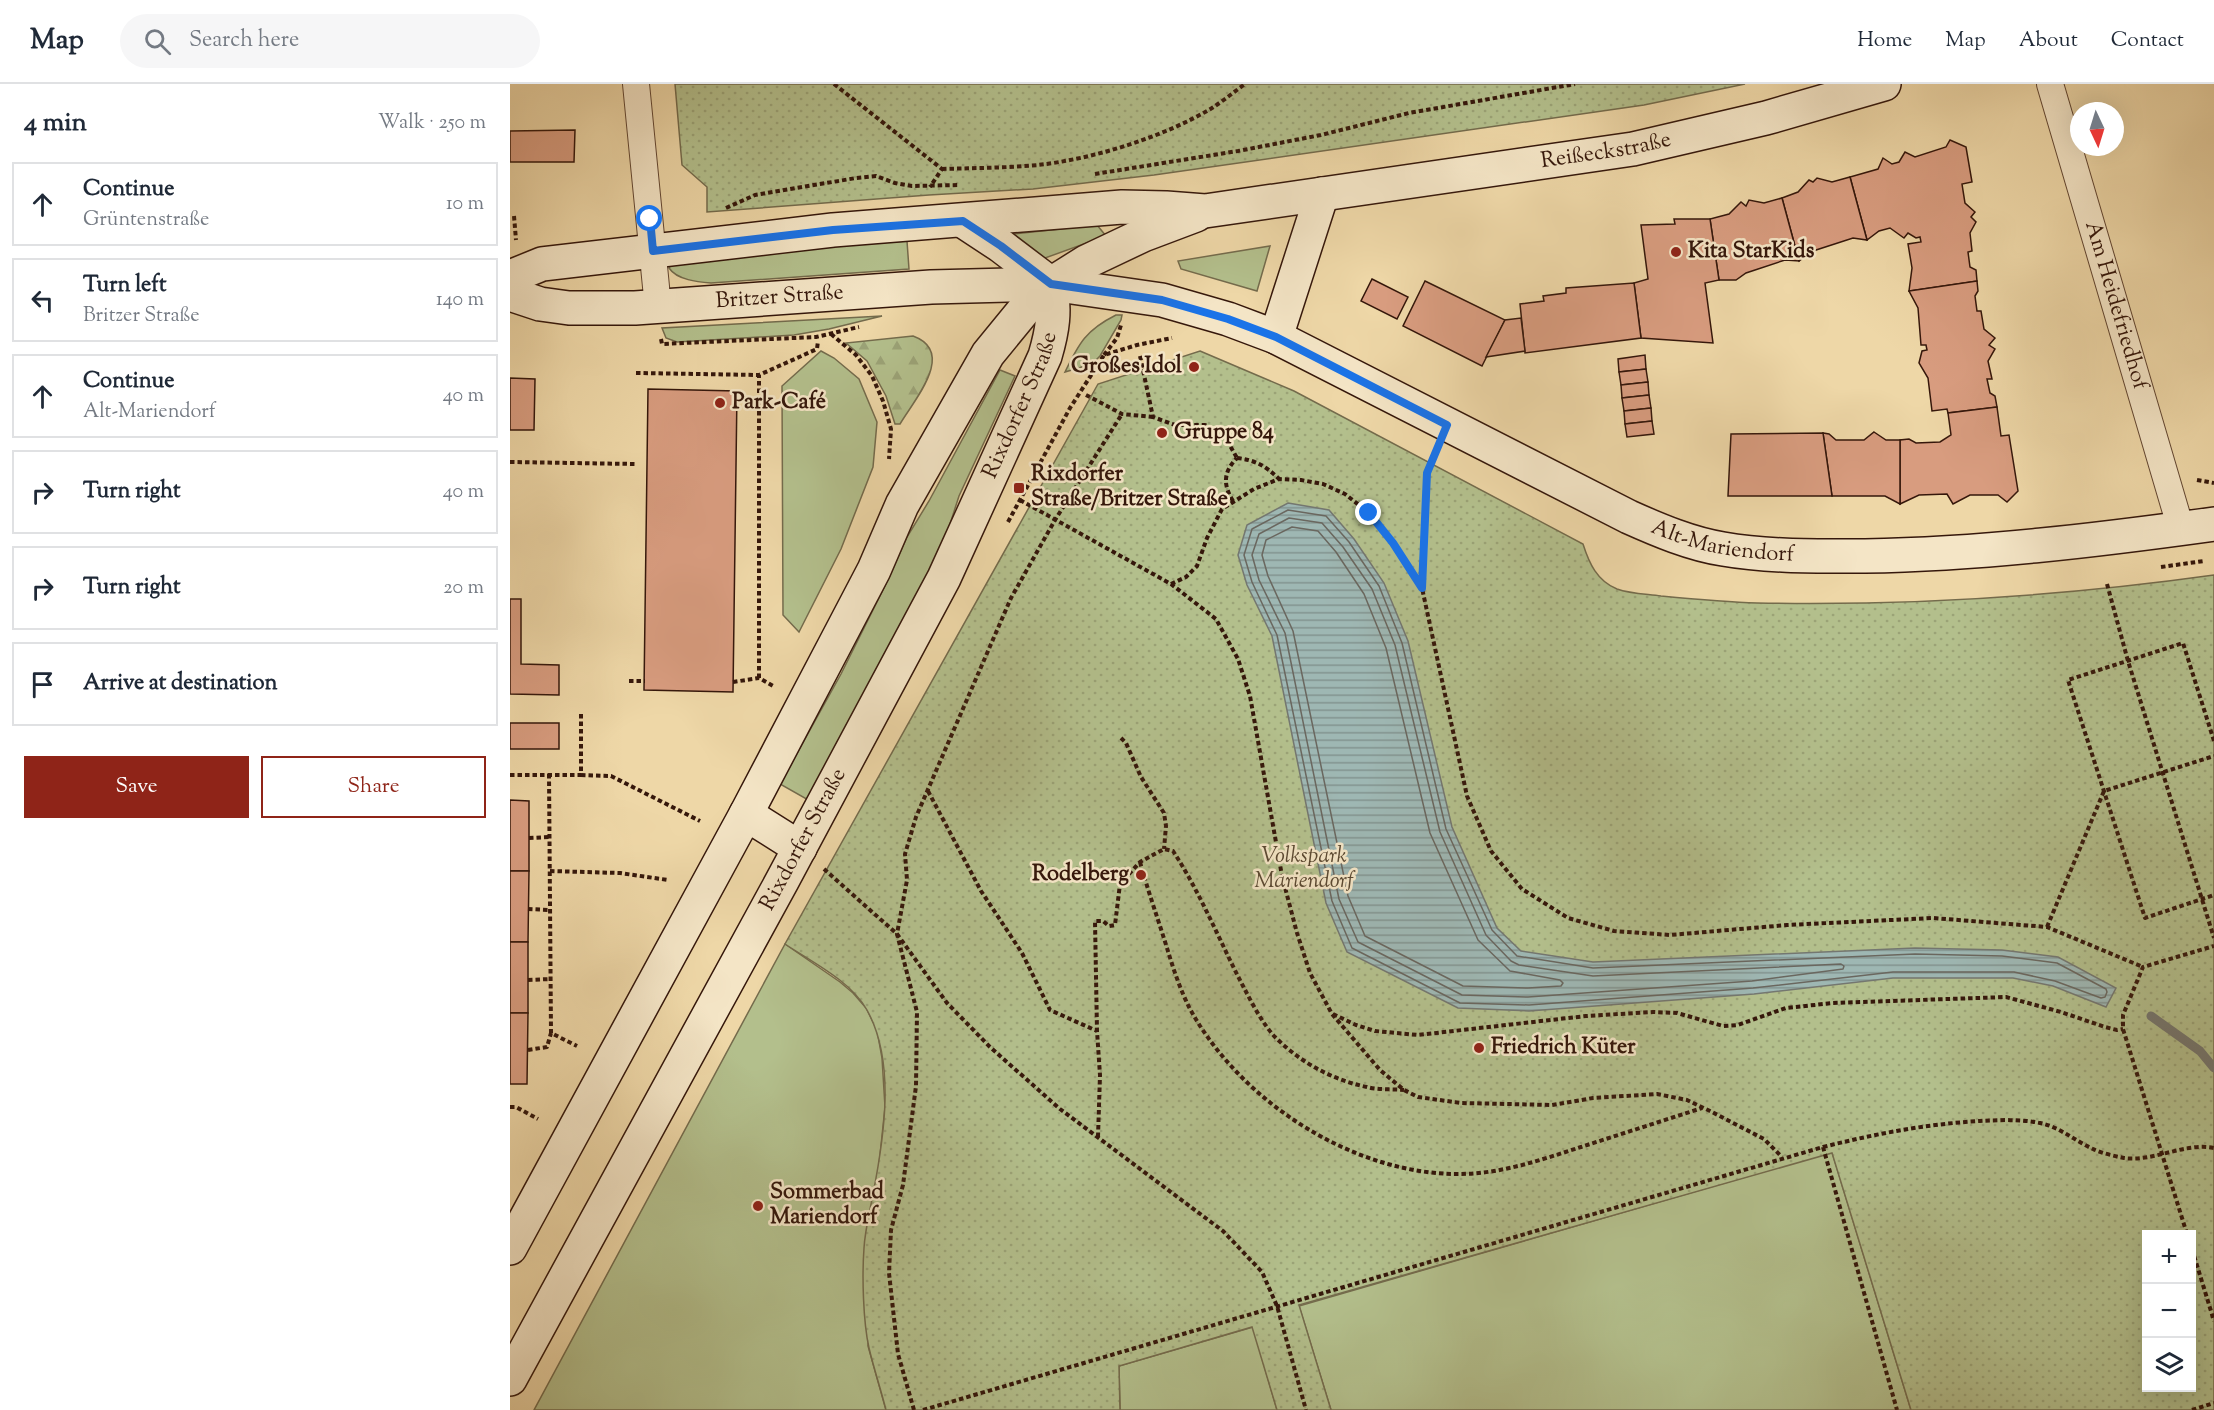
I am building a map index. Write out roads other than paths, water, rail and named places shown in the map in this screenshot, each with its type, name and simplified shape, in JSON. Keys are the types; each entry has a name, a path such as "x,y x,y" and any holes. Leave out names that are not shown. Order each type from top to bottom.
{"main road":[{"name":"Reißeckstraße","path":"1322,194 1633,149 1766,118 1884,84"},
{"path":"513,262 542,264 833,230 1122,207 1205,211 1322,194 1276,337"},
{"name":"Rixdorfer Straße","path":"510,1248 746,814 874,570 902,505 977,370 1024,310 1051,284 1086,262 1119,246 1205,211"},
{"name":"Britzer Straße","path":"963,221 1051,284"},
{"name":"Rixdorfer Straße","path":"510,1379 812,859 1045,356 1053,329 1054,309 1051,284"},
{"name":"Britzer Straße","path":"510,294 540,304 569,308 658,307 931,287 1051,284 1162,300 1228,319 1276,337"},
{"name":"Alt-Mariendorf","path":"1276,337 1629,517 1651,527 1724,549 1828,556 1953,553 2106,540 2214,524"},
{"path":"746,814 812,859"}],"street":[{"path":"636,84 658,307"},
{"name":"Am Heidefriedhof","path":"2050,84 2181,529"}],"water":[{"path":"1288,503 1329,510 1354,539 1384,583 1408,641 1452,827 1497,928 1521,951 1593,962 1915,948 2002,950 2058,957 2116,988 2106,1007 2053,986 2013,978 1893,978 1754,994 1529,1011 1458,1008 1347,952 1326,903 1272,636 1247,585 1238,555 1247,525"}],"waterway":[{"path":"2151,1016 2200,1051 2214,1068"}],"place":[{"name":"Kita StarKids","path":"1676,252"},
{"name":"Großes Idol","path":"1194,367"},
{"name":"Park-Café","path":"720,403"},
{"name":"Gruppe 84","path":"1162,433"},
{"name":"Rixdorfer Straße/Britzer Straße","path":"1019,488"},
{"name":"Rodelberg","path":"1141,875"},
{"name":"Friedrich Küter","path":"1479,1048"},
{"name":"Sommerbad Mariendorf","path":"758,1206"}],"park label":[{"name":"Volkspark Mariendorf","path":"1304,870"}]}
